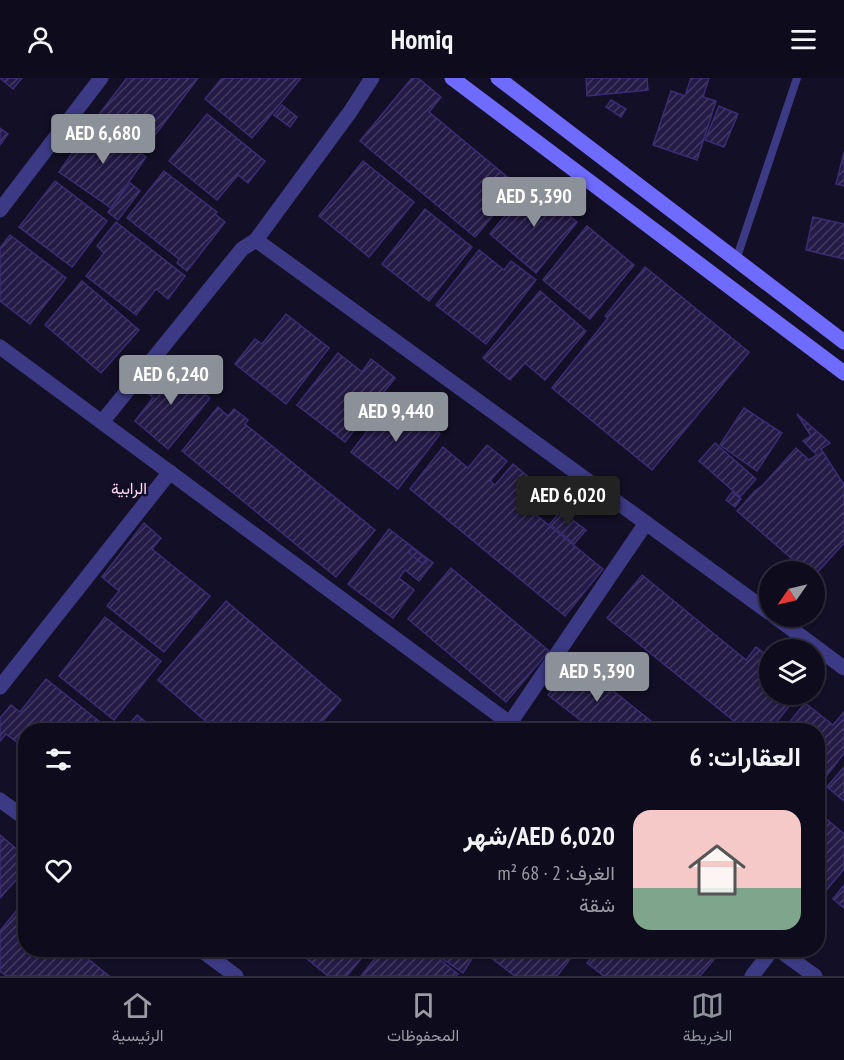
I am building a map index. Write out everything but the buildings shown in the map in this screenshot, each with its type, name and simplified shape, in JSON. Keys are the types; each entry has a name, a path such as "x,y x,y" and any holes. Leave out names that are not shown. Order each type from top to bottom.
{"street":[{"path":"0,210 101,78"},
{"path":"102,422 242,249 256,240 350,112 372,78"},
{"path":"452,78 844,373"},
{"path":"498,78 844,342"},
{"path":"256,240 759,605"},
{"path":"0,347 510,723"},
{"path":"0,687 170,472"},
{"path":"518,723 646,523"},
{"path":"789,627 844,668"},
{"path":"0,800 18,813"},
{"path":"210,957 236,976"},
{"path":"752,976 767,957"},
{"path":"789,957 815,976"}],"lane":[{"path":"736,260 797,78"}],"district":[{"name":"الرابية","path":"129,488"}]}
